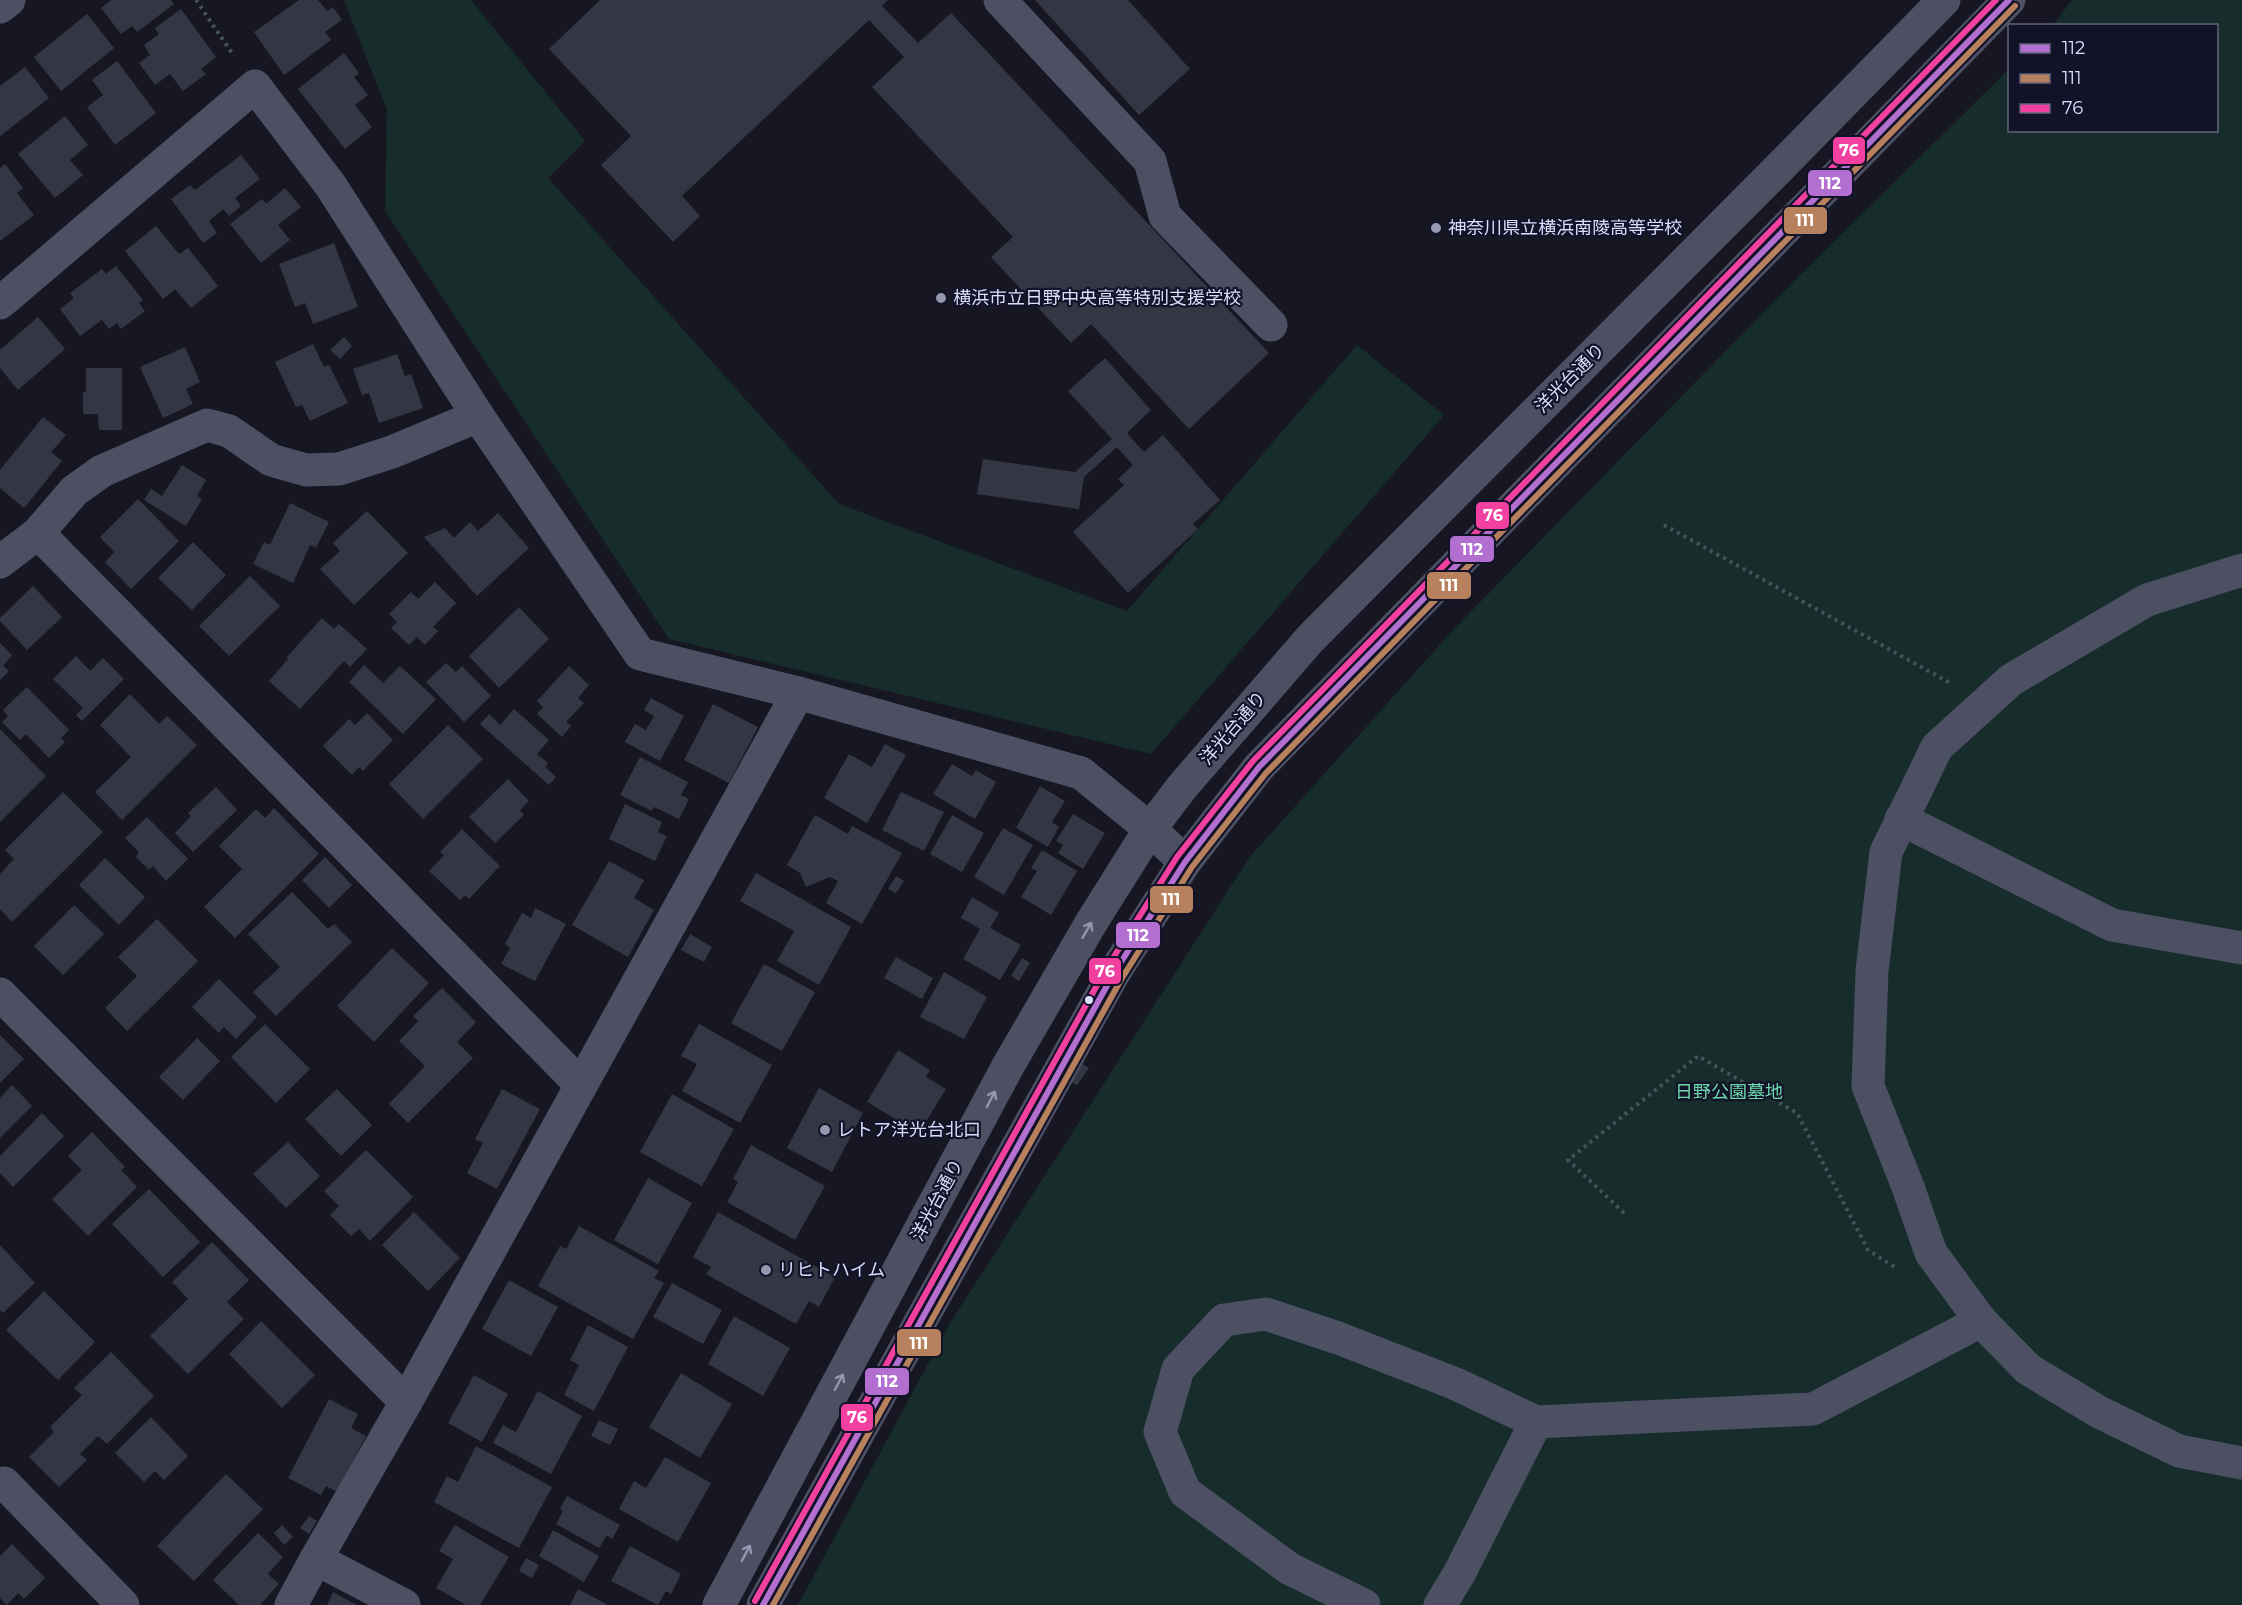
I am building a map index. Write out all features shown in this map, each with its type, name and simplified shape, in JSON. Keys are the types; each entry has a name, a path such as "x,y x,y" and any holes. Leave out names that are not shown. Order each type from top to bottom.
{"street":[{"path":"0,7 9,0"},
{"path":"1000,0 1150,161 1165,216 1271,324"},
{"name":"洋光台通り","path":"719,1605 1008,1066 1091,923 1150,830 1182,788 1310,639 1944,0"},
{"path":"763,1605 1114,973 1185,862 1259,766 2009,0"},
{"path":"0,303 255,86 331,186 478,416 640,654 798,693 1081,773 1185,862"},
{"path":"0,562 38,533 74,491 102,471 207,425 229,431 271,460 306,470 339,469 392,452 478,416"},
{"path":"38,533 581,1085"},
{"path":"2242,570 2147,600 2011,680 1937,747 1886,852 1872,971 1868,1086 1931,1253 1981,1321 2028,1369 2099,1412 2179,1451 2242,1463"},
{"path":"291,1605 406,1402 798,693"},
{"path":"1902,819 2112,925 2242,948"},
{"path":"0,994 406,1402"},
{"path":"1364,1605 1290,1569 1185,1492 1160,1432 1178,1369 1224,1320 1266,1314 1338,1338 1456,1384 1536,1422 1813,1409 1981,1321"},
{"path":"1440,1605 1459,1574 1536,1422"},
{"path":"1,1483 123,1605"},
{"path":"316,1559 404,1605"}],"path":[{"path":"196,0 255,86"},
{"path":"1664,525 1986,703"},
{"path":"1624,1213 1568,1160 1698,1056 1797,1113 1868,1250 1906,1274"}],"green space":[{"path":"344,0 471,0 585,141 548,178 839,504 1127,611 1357,345 1444,415 1151,754 669,639 385,211 387,110"},
{"name":"日野公園墓地","path":"2072,0 2242,0 2242,1605 798,1605 950,1323 1249,858 1453,630 1798,277 2008,70 2008,132 2218,132 2218,24 2054,24"}],"building":[{"path":"111,0 171,0 174,4 137,32 132,26 121,34 101,8"},
{"path":"299,0 318,0 327,11 333,7 342,20 325,32 331,40 284,75 254,32"},
{"path":"600,0 888,0 882,6 918,43 951,13 1269,353 1189,429 1091,324 1071,343 991,257 1013,237 872,87 904,57 869,20 682,196 700,216 673,242 601,165 631,136 549,49"},
{"path":"1035,0 1128,0 1190,69 1139,115"},
{"path":"181,9 216,57 201,69 206,74 183,91 170,74 155,85 139,63 150,55 144,45 159,34 155,28"},
{"path":"87,14 114,48 61,91 34,57"},
{"path":"344,53 359,73 354,77 368,95 355,105 372,127 345,149 298,89"},
{"path":"117,61 156,113 115,145 87,107 103,95 92,80"},
{"path":"25,67 49,98 0,136 0,86"},
{"path":"65,116 88,145 70,160 83,175 55,198 18,154"},
{"path":"241,155 260,179 235,198 241,206 229,216 223,209 209,221 217,233 203,243 171,199 190,185 195,190"},
{"path":"5,164 23,188 17,193 34,215 0,241 0,168"},
{"path":"285,188 301,207 278,225 290,240 261,263 230,224 262,199 266,204"},
{"path":"156,226 179,254 188,248 218,286 191,308 175,289 163,299 125,251"},
{"path":"334,243 358,307 313,324 305,303 295,307 279,264"},
{"path":"116,266 143,300 139,303 145,311 121,329 117,323 109,329 102,320 80,336 60,309 74,298 70,293 102,269 106,274"},
{"path":"38,317 65,349 18,390 0,368 0,350"},
{"path":"344,337 352,346 340,359 330,350"},
{"path":"313,344 324,367 329,365 348,403 310,421 302,405 296,407 275,362"},
{"path":"185,347 200,382 186,389 193,404 163,418 140,367"},
{"path":"397,354 405,376 411,374 423,408 379,423 369,393 362,395 353,369"},
{"path":"1105,358 1151,410 1127,433 1144,452 1163,435 1220,500 1193,524 1198,529 1128,593 1073,532 1124,485 1118,479 1133,465 1117,447 1084,477 1079,509 977,494 983,459 1075,472 1112,439 1068,391"},
{"path":"86,368 122,368 122,430 99,430 98,414 83,414"},
{"path":"43,417 66,435 51,452 62,461 24,508 0,488 0,470"},
{"path":"182,465 206,480 197,496 202,499 186,526 144,500 151,489 162,496"},
{"path":"138,499 179,541 131,589 105,562 114,552 100,537"},
{"path":"290,503 329,522 316,548 310,545 293,583 253,564 264,542 270,545"},
{"path":"367,511 408,553 354,605 320,569 340,551 333,543"},
{"path":"498,513 529,548 477,596 424,537 445,528 454,538 470,522 478,531"},
{"path":"193,542 226,575 192,610 158,578"},
{"path":"250,576 280,606 229,656 199,626"},
{"path":"435,582 456,603 433,627 438,631 425,645 417,637 409,645 391,628 397,622 389,614 411,592 418,599"},
{"path":"33,586 62,617 27,650 0,621 0,618"},
{"path":"519,607 549,639 499,688 469,656"},
{"path":"322,618 334,629 339,624 367,649 350,667 344,661 300,709 269,681"},
{"path":"0,643 12,655 3,666 9,671 0,680"},
{"path":"76,656 90,671 103,658 124,679 82,721 76,715 83,708 53,679"},
{"path":"446,663 456,672 462,666 491,696 464,722 426,682"},
{"path":"364,665 383,683 400,666 436,699 403,734 349,682"},
{"path":"569,666 589,685 578,698 584,703 566,722 571,726 562,737 537,714 543,707 537,701"},
{"path":"27,687 69,730 61,738 65,742 49,758 26,734 20,740 2,722 8,716 3,710"},
{"path":"130,694 159,724 167,716 197,745 122,820 95,792 131,757 100,725"},
{"path":"651,698 684,716 660,761 625,742 635,724 646,730 654,716 644,710"},
{"path":"713,704 758,727 729,783 684,760"},
{"path":"514,709 549,740 537,754 548,763 545,767 556,777 549,785 480,724 489,714 500,725"},
{"path":"367,713 393,740 363,771 359,767 352,775 323,746 349,719 355,725"},
{"path":"448,725 483,759 423,819 389,784"},
{"path":"0,729 46,776 0,822"},
{"path":"885,744 906,755 867,823 824,798 849,754 872,767"},
{"path":"640,757 688,782 681,795 689,799 679,819 654,807 652,811 620,795"},
{"path":"952,764 972,776 976,770 996,782 975,819 933,794"},
{"path":"508,779 529,801 520,810 524,815 495,843 469,817"},
{"path":"1040,786 1065,801 1052,822 1059,827 1048,847 1016,828"},
{"path":"216,787 237,810 193,852 175,833 191,816 188,813"},
{"path":"63,792 103,832 12,922 0,909 0,874 14,859 5,850"},
{"path":"901,792 944,812 924,851 882,830"},
{"path":"625,804 662,822 658,832 667,836 655,861 609,839"},
{"path":"274,808 319,854 235,938 204,907 242,869 219,846 256,809 265,818"},
{"path":"1073,814 1105,833 1083,869 1058,853 1063,845 1056,841"},
{"path":"815,815 848,834 852,826 902,853 862,924 826,903 838,881 830,877 806,887 800,873 787,865"},
{"path":"952,815 984,833 962,872 930,854"},
{"path":"147,817 188,859 166,881 153,866 149,870 136,857 139,852 125,838"},
{"path":"1003,828 1033,845 1004,895 974,877"},
{"path":"462,829 500,866 469,899 465,895 460,900 429,871 444,855 440,852"},
{"path":"1042,850 1077,871 1051,915 1021,897 1037,871 1031,868"},
{"path":"325,857 352,885 329,908 302,880"},
{"path":"105,858 145,897 119,925 79,885"},
{"path":"609,861 644,880 634,898 654,910 628,957 572,925"},
{"path":"756,873 851,927 819,985 777,961 794,931 740,901"},
{"path":"896,876 904,881 896,893 888,889"},
{"path":"292,892 328,929 334,924 352,942 276,1016 253,992 280,967 248,934"},
{"path":"972,897 999,913 990,928 1021,945 1000,980 963,959 980,929 961,918"},
{"path":"74,905 104,934 63,975 34,946"},
{"path":"535,908 566,924 535,981 501,964 510,948 505,944 522,913 531,918"},
{"path":"157,919 198,961 127,1031 105,1008 137,976 118,957"},
{"path":"690,934 712,947 704,962 681,950"},
{"path":"392,948 429,983 374,1042 337,1006"},
{"path":"896,957 933,978 922,999 884,978"},
{"path":"1022,958 1030,963 1019,981 1011,976"},
{"path":"764,964 815,992 782,1051 731,1023"},
{"path":"944,972 987,997 964,1039 920,1017"},
{"path":"219,979 257,1017 236,1039 224,1027 219,1033 192,1007"},
{"path":"442,988 476,1022 457,1042 473,1058 408,1123 389,1104 425,1066 399,1041 418,1021 413,1016"},
{"path":"265,1024 310,1069 276,1103 231,1057"},
{"path":"699,1024 772,1065 740,1123 682,1091 697,1064 681,1056"},
{"path":"0,1035 24,1059 0,1083"},
{"path":"197,1038 220,1061 183,1100 159,1077"},
{"path":"898,1050 930,1070 926,1077 946,1089 919,1133 867,1102"},
{"path":"1081,1063 1089,1068 1077,1085 1069,1081"},
{"path":"12,1085 32,1106 0,1138 0,1098"},
{"name":"レトア洋光台北口","path":"819,1088 863,1113 832,1172 787,1148"},
{"path":"337,1089 372,1125 341,1156 305,1119"},
{"path":"502,1089 540,1109 497,1189 467,1173 483,1143 475,1139"},
{"path":"672,1094 734,1129 702,1186 640,1152"},
{"path":"42,1113 64,1136 13,1187 0,1173 0,1156"},
{"path":"92,1132 125,1167 121,1170 137,1187 88,1236 52,1199 82,1170 68,1156"},
{"path":"288,1142 320,1176 286,1208 253,1174"},
{"path":"751,1145 825,1186 795,1240 727,1202 738,1182 733,1179"},
{"path":"366,1150 413,1197 370,1241 359,1229 351,1236 330,1215 339,1206 324,1191"},
{"path":"648,1178 692,1203 658,1264 614,1240"},
{"path":"149,1189 200,1242 163,1277 112,1224"},
{"path":"414,1212 460,1258 428,1291 382,1245"},
{"name":"リヒトハイム","path":"718,1212 835,1277 819,1307 809,1301 796,1324 706,1274 711,1267 693,1257"},
{"path":"579,1226 659,1271 654,1278 664,1283 633,1339 538,1286 560,1246 566,1249"},
{"path":"212,1242 249,1280 227,1302 244,1319 188,1374 150,1336 188,1299 172,1282"},
{"path":"0,1245 35,1283 3,1313 0,1310"},
{"path":"509,1280 558,1307 531,1356 482,1329"},
{"path":"672,1283 722,1310 703,1344 653,1317"},
{"path":"44,1291 95,1342 58,1380 6,1330"},
{"path":"734,1316 790,1348 763,1396 708,1364"},
{"path":"261,1321 315,1375 282,1408 229,1354"},
{"path":"588,1325 628,1347 594,1411 564,1395 579,1365 570,1360"},
{"path":"111,1352 154,1396 107,1444 98,1436 80,1454 87,1460 59,1487 29,1457 54,1432 50,1427 82,1395 74,1388"},
{"path":"681,1373 732,1404 700,1458 649,1427"},
{"path":"474,1375 508,1394 482,1442 448,1423"},
{"path":"538,1391 582,1416 551,1474 493,1443 503,1425 516,1432"},
{"path":"329,1399 358,1414 351,1428 366,1436 337,1492 326,1486 321,1495 288,1478"},
{"path":"151,1417 188,1456 164,1480 155,1471 144,1482 115,1453"},
{"path":"599,1420 618,1429 610,1445 591,1436"},
{"path":"476,1446 552,1487 519,1548 434,1502 447,1476 458,1482"},
{"path":"665,1457 711,1483 678,1542 619,1509 634,1481 646,1488"},
{"path":"226,1474 263,1509 194,1581 157,1546"},
{"path":"567,1496 620,1525 612,1539 607,1535 599,1548 556,1524"},
{"path":"309,1516 317,1521 309,1534 300,1528"},
{"path":"282,1525 293,1537 284,1545 274,1533"},
{"path":"455,1525 509,1557 480,1605 466,1605 436,1588 453,1559 439,1551"},
{"path":"553,1530 599,1556 584,1582 539,1556"},
{"path":"258,1533 283,1557 268,1574 279,1584 260,1605 239,1605 213,1580"},
{"path":"12,1544 45,1578 24,1599 18,1593 7,1605 0,1598 0,1556"},
{"path":"630,1546 681,1574 671,1594 666,1591 658,1605 611,1581"},
{"path":"526,1558 539,1565 532,1578 519,1571"},
{"path":"578,1589 608,1605 570,1605"},
{"path":"333,1592 357,1605 327,1605"}],"transit line":[{"name":"76","path":"755,1601 1106,969 1177,857 1253,761 1996,0"},
{"name":"112","path":"763,1605 1114,973 1185,862 1259,767 2009,0"},
{"name":"111","path":"773,1605 1122,978 1192,867 1266,773 2015,6"}],"place":[{"name":"神奈川県立横浜南陵高等学校","path":"1436,228"},
{"name":"横浜市立日野中央高等特別支援学校","path":"941,298"},
{"name":"レトア洋光台北口","path":"825,1130"},
{"name":"リヒトハイム","path":"766,1270"}]}
